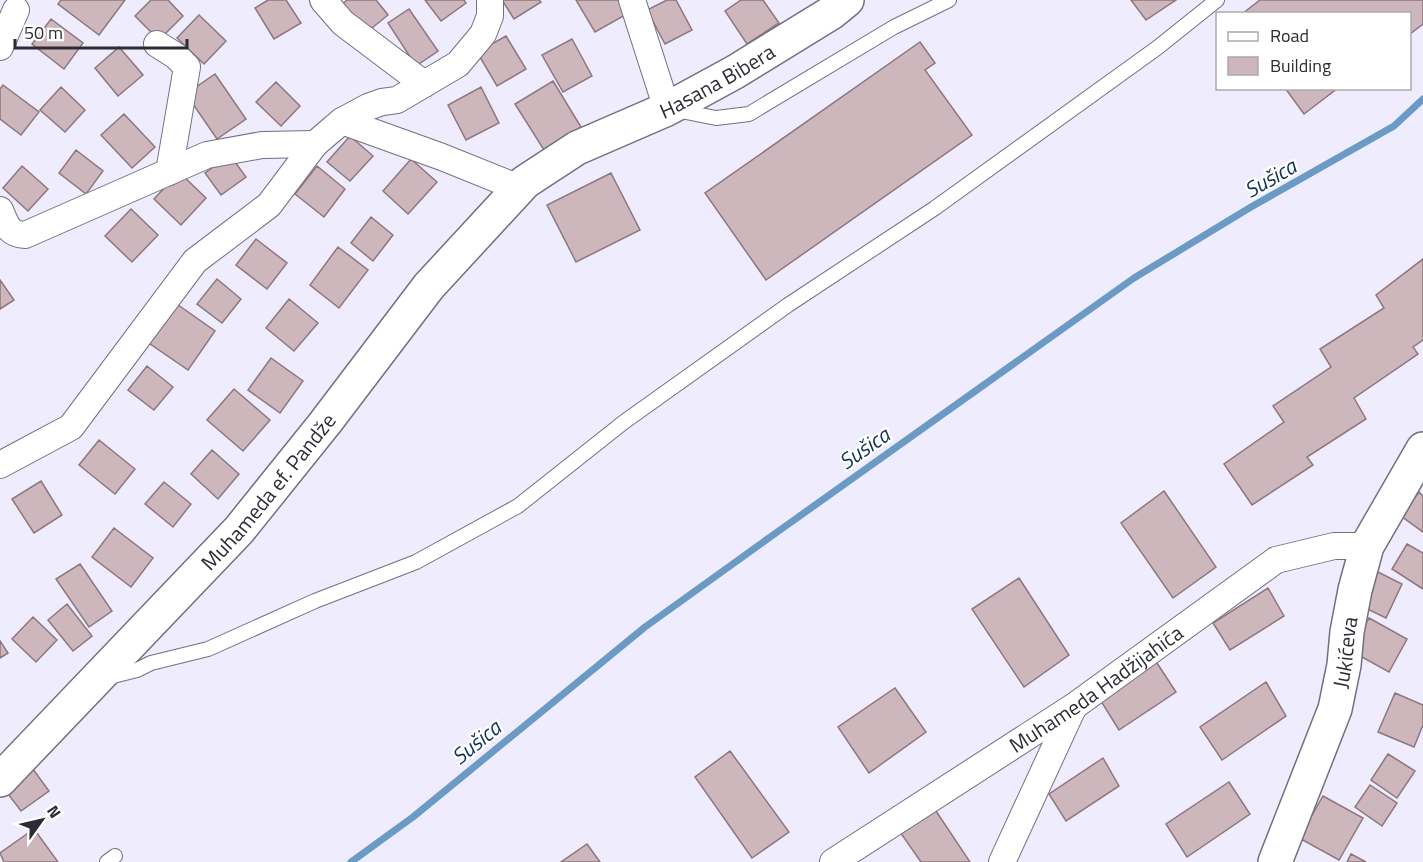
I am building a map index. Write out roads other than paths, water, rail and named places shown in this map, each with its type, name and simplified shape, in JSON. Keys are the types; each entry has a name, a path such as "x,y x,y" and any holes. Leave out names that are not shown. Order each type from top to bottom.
{"street":[{"path":"323,0 343,23 424,84"},
{"path":"0,465 70,427 195,261 269,205 315,144 342,121 368,107 397,100 458,64 483,34 490,16 490,0"},
{"path":"632,0 667,108"},
{"name":"Hasana Bibera","path":"577,148 667,108 745,66 831,13 847,0"},
{"path":"0,47 13,12"},
{"path":"157,44 176,56 187,67 169,172"},
{"path":"342,121 442,156 519,188"},
{"path":"0,210 8,230 17,235 25,235 207,155 262,145 315,144"},
{"name":"Muhameda ef. Pandže","path":"0,780 239,530 325,423 429,286 519,188 545,167 577,148"},
{"name":"Jukićeva","path":"1275,862 1335,709 1344,665 1347,632 1367,546 1423,449"},
{"name":"Muhameda Hadžijahića","path":"833,862 1073,707 1276,560 1335,546 1367,546"},
{"path":"1002,862 1073,707"}],"lane":[{"path":"667,108 716,118 748,114 894,27 949,0"},
{"path":"96,681 137,670 151,663 208,649 315,602 416,562 518,506 624,422 788,306 935,208 1156,48 1217,0"}],"waterway":[{"name":"Sušica","path":"351,862 413,817 645,627 1134,278 1251,207 1394,126 1423,99"}]}
